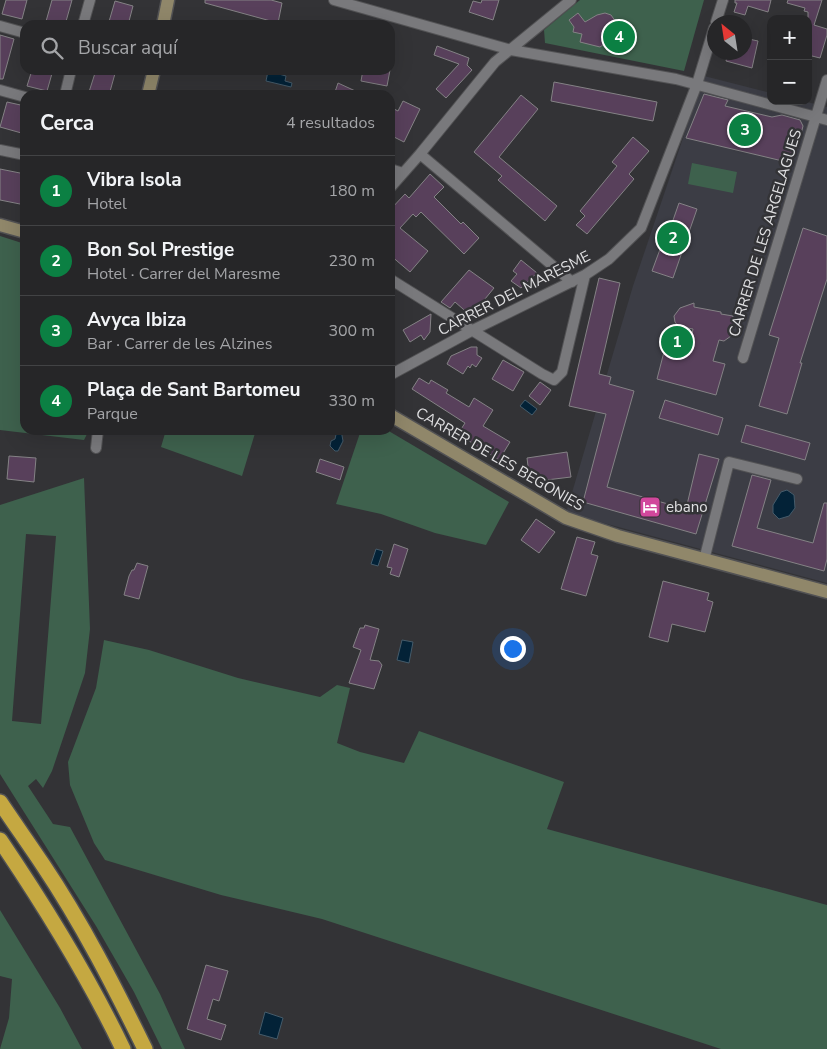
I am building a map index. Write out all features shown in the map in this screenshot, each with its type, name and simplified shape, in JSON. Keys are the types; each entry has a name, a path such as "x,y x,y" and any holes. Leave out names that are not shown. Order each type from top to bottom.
{"highway":[{"path":"0,802 44,866 81,928 111,981 145,1049"},
{"path":"0,840 27,879 64,941 123,1049"}],"street":[{"path":"84,20 90,0"},
{"path":"164,20 168,0"},
{"path":"334,0 511,50 676,79 827,120"},
{"path":"395,182 495,62 571,0"},
{"path":"718,15 723,0"},
{"path":"0,26 20,32"},
{"name":"CARRER DEL MARESME","path":"395,373 473,330 585,275 609,259 641,228 697,84 707,51"},
{"path":"66,90 70,75"},
{"path":"149,90 153,75"},
{"name":"CARRER DE LES ARGELAGUES","path":"742,358 827,80"},
{"path":"0,90 20,96"},
{"path":"0,150 20,154"},
{"path":"420,154 572,282"},
{"path":"395,171 403,173"},
{"path":"0,225 20,231"},
{"path":"395,283 554,380 562,372 585,275"},
{"name":"CARRER DE LES BEGONIES","path":"395,418 566,518 596,529 704,560 827,592"},
{"path":"96,448 97,435"},
{"path":"704,560 729,462 797,479"}],"shaded area":[{"path":"704,76 767,92 767,105 812,105 812,103 827,107 827,583 566,513 633,286"}],"green space":[{"path":"580,0 704,0 684,71 545,43 544,30"},
{"path":"692,163 737,172 733,193 688,184"},
{"path":"0,236 20,242 20,432 0,430"},
{"path":"42,435 86,435 84,440"},
{"path":"165,435 254,435 242,476 161,447"},
{"path":"359,435 395,435 509,502 486,545 435,533 381,514 336,504"},
{"path":"84,478 90,629 85,673 52,771 43,788 36,779 28,786 53,824 70,827 160,994 185,1049 162,1049 134,992 96,926 0,774 0,505","holes":["26,534 56,536 41,724 12,721"]},
{"path":"104,640 149,650 238,678 320,697 337,685 350,688 337,743 360,752 404,763 419,731 564,782 547,829 827,905 827,1049 721,1049 322,919 221,895 105,860 94,843 70,785 68,762 96,688"},
{"path":"0,910 60,1008 82,1049 0,1049 9,1018 12,979 0,976"}],"water":[{"path":"267,75 282,75 286,76 285,81 292,83 291,87 266,81"},
{"path":"525,400 537,409 532,415 520,406"},
{"path":"336,435 342,435 343,441 338,451 335,451 330,446 331,441 335,439"},
{"path":"787,490 794,495 795,508 789,516 779,519 773,513 773,505 781,492"},
{"path":"376,549 383,551 378,566 371,564"},
{"path":"402,640 413,642 409,663 397,660"},
{"path":"265,1012 283,1018 277,1039 259,1034"}],"building":[{"path":"6,0 27,0 22,19 2,14"},
{"path":"52,0 72,0 66,20 46,20"},
{"path":"205,0 271,0 282,3 279,20 267,20 205,3"},
{"path":"482,0 499,0 493,20 469,12 473,1 481,3"},
{"path":"735,0 771,0 768,12 748,6 745,15 734,12 737,3 735,3"},
{"path":"788,0 822,0 814,25 827,29 820,58 812,56 812,15 808,15 808,12 804,11 805,8 787,3"},
{"path":"115,1 133,6 129,20 109,20"},
{"path":"578,13 585,22 597,15 605,13 611,15 618,25 617,32 613,38 600,47 580,42 582,34 573,32 574,27 569,20"},
{"path":"0,35 14,39 3,79 0,79"},
{"path":"752,40 758,41 752,68 726,61 752,60"},
{"path":"437,46 469,58 467,65 472,70 446,98 436,89 459,64 434,55"},
{"path":"30,75 52,75 47,90 27,86"},
{"path":"94,75 115,75 110,90 90,90"},
{"path":"362,75 389,75 387,86 361,81"},
{"path":"554,82 657,102 653,121 551,101"},
{"path":"338,83 353,90 336,90"},
{"path":"704,94 728,100 725,106 772,117 782,115 800,120 803,126 791,163 686,138"},
{"path":"521,95 538,109 499,157 557,206 545,221 498,180 502,176 474,152"},
{"path":"403,101 420,109 404,142 395,138 395,110 398,111"},
{"path":"7,102 20,105 20,133 0,127"},
{"path":"633,137 649,151 629,174 634,179 587,234 576,225 585,216 580,211 617,166 612,162"},
{"path":"0,169 20,173 20,204 0,200"},
{"path":"430,174 444,187 434,197 461,224 463,222 479,238 464,254 421,212 416,217 413,214 400,228 428,251 410,272 395,259 395,205 405,194 409,198"},
{"path":"679,203 697,209 673,278 652,271 662,244 656,232 671,226"},
{"path":"803,228 827,236 827,279 800,363 802,363 787,414 759,406 779,338 769,335"},
{"path":"521,260 537,273 521,288 511,281 517,274 513,271"},
{"path":"469,270 494,288 471,316 455,302 450,308 441,302"},
{"path":"599,278 620,283 599,374 611,377 609,384 634,391 607,487 686,509 699,454 719,459 696,534 583,502 606,414 569,406"},
{"path":"694,303 694,307 733,316 732,322 734,322 731,336 724,341 719,340 713,361 725,364 716,395 657,379 665,348 688,354 693,329 678,326 674,316 680,308"},
{"path":"431,314 430,332 424,340 421,335 410,342 403,330"},
{"path":"471,347 477,347 477,355 482,358 476,367 472,364 470,368 468,366 463,374 447,364 451,356"},
{"path":"503,360 524,372 513,391 492,379"},
{"path":"419,378 429,384 431,380 448,390 446,393 469,407 474,398 493,410 483,426 510,442 499,460 458,434 465,423 412,389"},
{"path":"540,382 551,390 540,405 529,396"},
{"path":"665,400 723,418 718,435 659,418"},
{"path":"746,425 810,443 805,460 741,442"},
{"path":"567,452 571,477 538,481 537,473 529,474 527,458"},
{"path":"9,456 36,458 34,482 7,479"},
{"path":"320,459 344,467 340,480 316,472"},
{"path":"752,475 771,480 757,528 813,543 824,503 827,503 827,559 824,571 732,546"},
{"path":"536,519 555,532 539,553 521,540"},
{"path":"577,537 595,542 591,554 598,556 586,596 561,589"},
{"path":"394,544 408,549 399,577 390,574 392,568 387,567"},
{"path":"137,563 148,566 139,599 124,595 129,576"},
{"path":"663,581 709,593 707,600 713,602 705,632 672,624 668,642 649,637"},
{"path":"365,625 379,629 370,660 379,661 382,665 374,689 349,683 361,650 353,647 360,628 364,628"},
{"path":"206,965 228,971 219,1001 213,999 207,1019 226,1025 221,1040 187,1029"}],"place":[{"name":"Plaça de Sant Bartomeu","path":"619,37"},
{"name":"Avyca Ibiza","path":"745,130"},
{"name":"Bon Sol Prestige","path":"673,238"},
{"name":"Vibra Isola","path":"677,342"},
{"name":"ebano","path":"650,507"}]}
